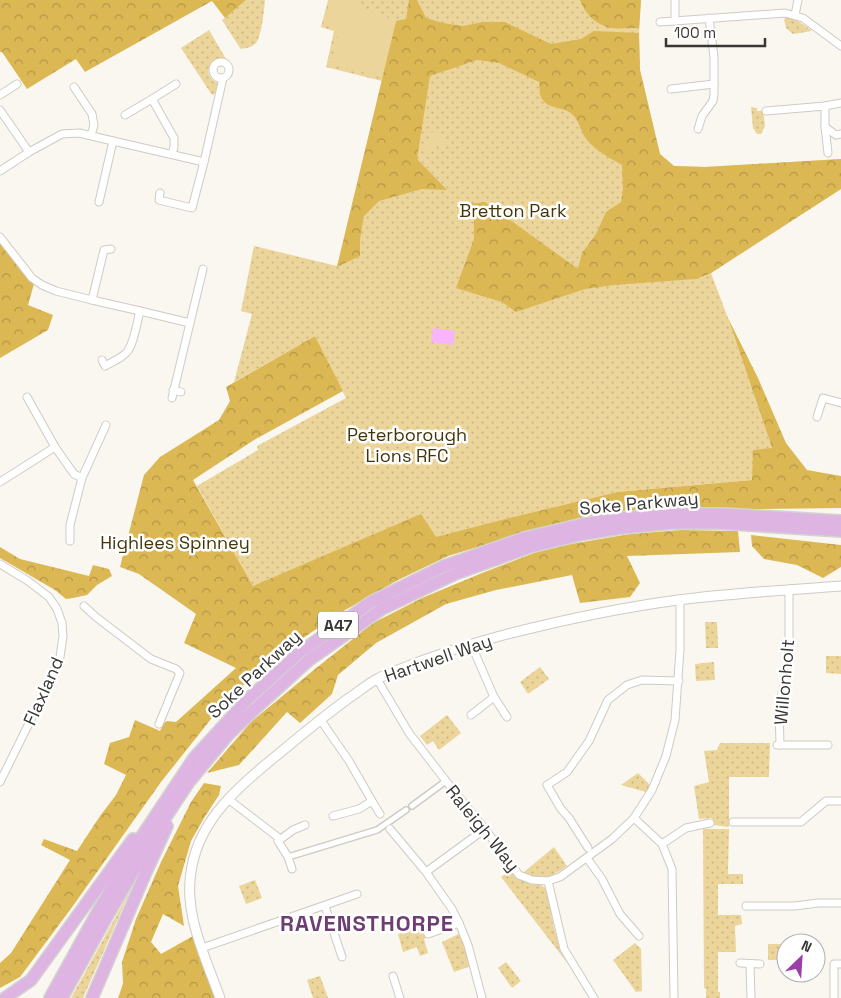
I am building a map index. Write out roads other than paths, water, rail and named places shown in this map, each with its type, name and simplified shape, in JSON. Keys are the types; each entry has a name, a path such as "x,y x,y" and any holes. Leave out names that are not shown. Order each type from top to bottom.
{"highway":[{"name":"Soke Parkway","path":"50,998 140,839 194,758 247,700 300,653 371,602 444,566 524,538 579,524 618,518 681,514 723,514 841,521"},
{"name":"A47","path":"792,518 841,516"},
{"name":"Soke Parkway","path":"62,998 158,829 189,782 228,735 309,660 382,609 455,574 530,547 584,534 673,523 718,523 841,531"},
{"name":"A47","path":"803,529 841,536"},
{"name":"A47","path":"5,998 31,980 131,841 164,791 194,758"},
{"name":"A47","path":"92,998 146,872 189,782"}],"street":[{"path":"675,0 675,21"},
{"path":"795,15 798,0"},
{"path":"660,22 785,13 803,18 841,46"},
{"path":"698,129 702,116 713,101 714,57 710,18"},
{"path":"160,193 159,200 192,208 223,78"},
{"path":"0,95 17,84"},
{"path":"125,115 176,84"},
{"path":"671,89 714,84"},
{"path":"74,87 82,94 92,114 94,125 91,135"},
{"path":"152,99 174,138 172,154"},
{"path":"766,111 826,106 841,102"},
{"path":"826,106 825,127 828,152"},
{"path":"0,110 29,152"},
{"path":"825,127 836,135 841,134"},
{"path":"0,171 62,134 79,133 204,162"},
{"path":"99,202 98,191 113,141"},
{"path":"0,237 32,278 42,284 92,300 190,323"},
{"path":"92,300 104,250 111,249"},
{"path":"175,394 190,323 204,274"},
{"path":"102,360 105,366 119,359 131,347 140,311"},
{"path":"27,397 55,447 74,474 82,478"},
{"path":"817,417 823,398 841,403"},
{"path":"70,540 70,525 82,478 106,425"},
{"path":"1,479 55,447"},
{"name":"Flaxland","path":"0,564 28,581 49,597 57,609 62,623 63,636 60,657 50,676 42,699 0,782"},
{"name":"Hartwell Way","path":"220,998 193,921 190,903 192,866 204,831 228,799 270,761 320,719 377,679 423,660 471,644 589,615 680,600 841,586"},
{"name":"Willonholt","path":"789,590 789,654 779,707 778,745 828,744"},
{"path":"594,998 564,948 548,881 560,877 612,839 634,818 652,790 666,756 675,720 679,682 680,600"},
{"path":"84,606 151,659 179,671 180,676 159,724"},
{"path":"471,644 494,697 507,717"},
{"name":"Raleigh Way","path":"377,679 409,733 519,875 532,880 548,881"},
{"path":"588,848 547,785 567,772 589,741 608,700 627,685 642,680 679,682"},
{"path":"471,715 494,697"},
{"path":"163,715 171,718"},
{"path":"320,719 349,761 389,827 426,872 452,909 468,945 482,998"},
{"path":"412,806 446,781"},
{"path":"228,799 279,838 278,841 288,857 292,869"},
{"path":"333,816 359,809 372,801"},
{"path":"733,822 801,822 826,801 841,801"},
{"path":"288,857 389,827 406,810"},
{"path":"634,818 662,844 672,869 674,998"},
{"path":"662,844 686,828 710,823"},
{"path":"278,841 293,830 305,825"},
{"path":"426,872 485,829"},
{"path":"587,858 602,879 620,914 638,936"},
{"path":"202,948 357,894"},
{"path":"746,906 795,906 841,903"},
{"path":"325,906 342,957"},
{"path":"428,934 459,923"},
{"path":"740,964 760,964"},
{"path":"750,964 751,998"},
{"path":"834,998 834,964 841,964"},
{"path":"393,976 400,998"}],"district":[{"name":"RAVENSTHORPE","path":"367,923"}],"park label":[{"name":"Bretton Park","path":"513,210"},
{"name":"Peterborough Lions RFC","path":"407,444"},
{"name":"Highlees Spinney","path":"175,542"}]}
